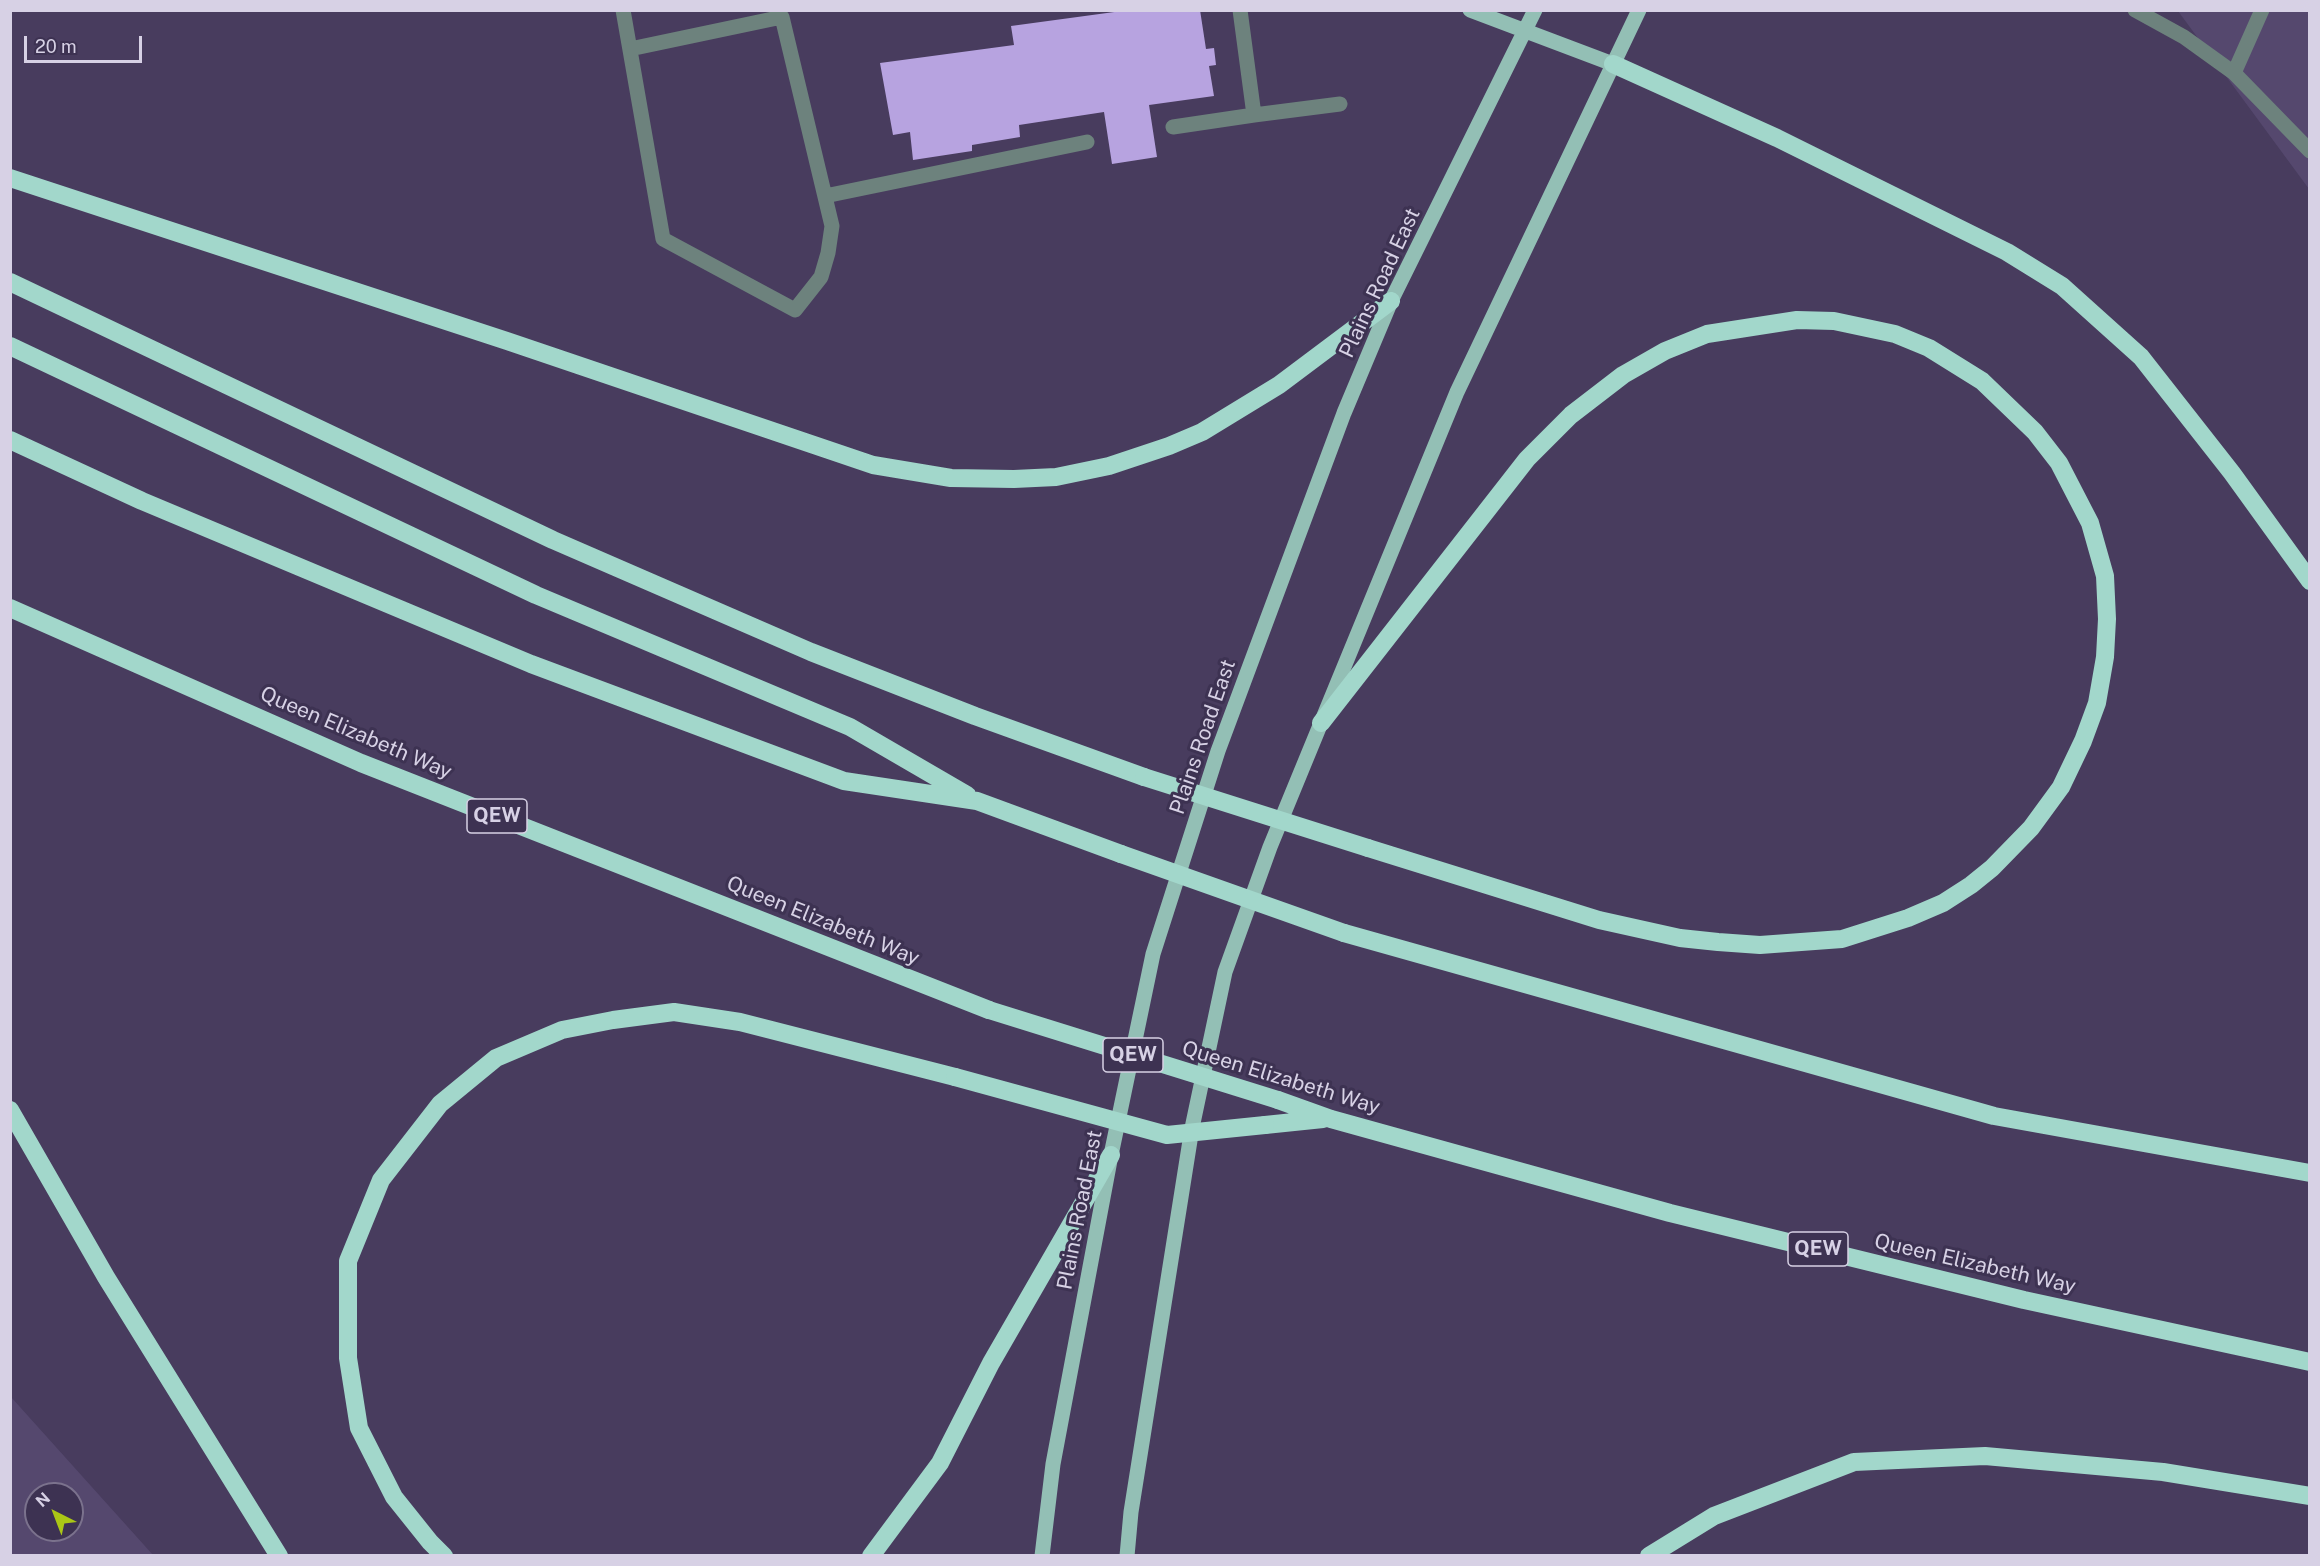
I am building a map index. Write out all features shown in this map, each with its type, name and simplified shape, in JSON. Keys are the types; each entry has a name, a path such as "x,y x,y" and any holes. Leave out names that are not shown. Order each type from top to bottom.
{"highway":[{"path":"1613,64 1777,138 2007,252 2062,286 2141,357 2232,473 2310,581"},
{"path":"10,178 496,337 873,465 951,478 1056,477 1108,466 1169,446 1202,432 1279,384 1391,301"},
{"path":"10,282 553,540 811,652 975,716 1144,777 1599,920 1680,938 1760,945 1842,939 1908,918 1943,903 1992,868 2031,828 2061,787 2083,741 2097,703 2105,657 2108,619 2105,576 2090,523 2059,463 2035,432 1982,381 1929,348 1871,328 1834,321 1797,320 1707,334 1665,351 1623,375 1571,415 1527,459 1321,723"},
{"path":"10,346 536,595 850,728 977,801 1121,854 1344,933 1994,1116 2310,1173"},
{"path":"10,440 142,501 531,663 844,782 977,801"},
{"name":"Queen Elizabeth Way","path":"10,608 362,763 988,1010 1278,1100 1331,1119 1670,1213 2024,1300 2310,1362"},
{"path":"444,1556 394,1497 359,1428 348,1348 348,1261 381,1180 440,1104 496,1058 562,1030 674,1012 740,1022 955,1077 1167,1135 1331,1119"},
{"path":"10,1110 106,1277 279,1556"},
{"path":"870,1556 940,1463 991,1363 1111,1155"},
{"path":"1649,1556 1714,1516 1854,1462 1985,1456 2163,1472 2310,1496"}],"main road":[{"path":"1470,10 1613,64"},
{"name":"Plains Road East","path":"1042,1556 1053,1464 1111,1155 1153,954 1211,774 1344,413 1391,301 1535,10"},
{"path":"1127,1556 1131,1512 1192,1128 1225,972 1270,847 1457,392 1639,10"}],"lane":[{"path":"623,10 663,239 795,310 821,277 832,226 782,17 630,49"},
{"path":"1240,10 1254,115"},
{"path":"2135,10 2184,37 2234,73 2310,151"},
{"path":"2234,73 2262,10"},
{"path":"1173,127 1340,104"},
{"path":"825,196 1086,142"}],"shaded area":[{"path":"2178,11 2309,11 2309,189"},
{"path":"10,1397 11,1397 153,1555 11,1555"}],"building":[{"path":"1129,10 1200,10 1206,49 1214,48 1216,65 1209,66 1214,96 1149,105 1157,157 1112,164 1104,112 1019,125 1020,137 972,145 972,151 913,160 910,132 893,135 880,63 1014,45 1011,26"}]}
